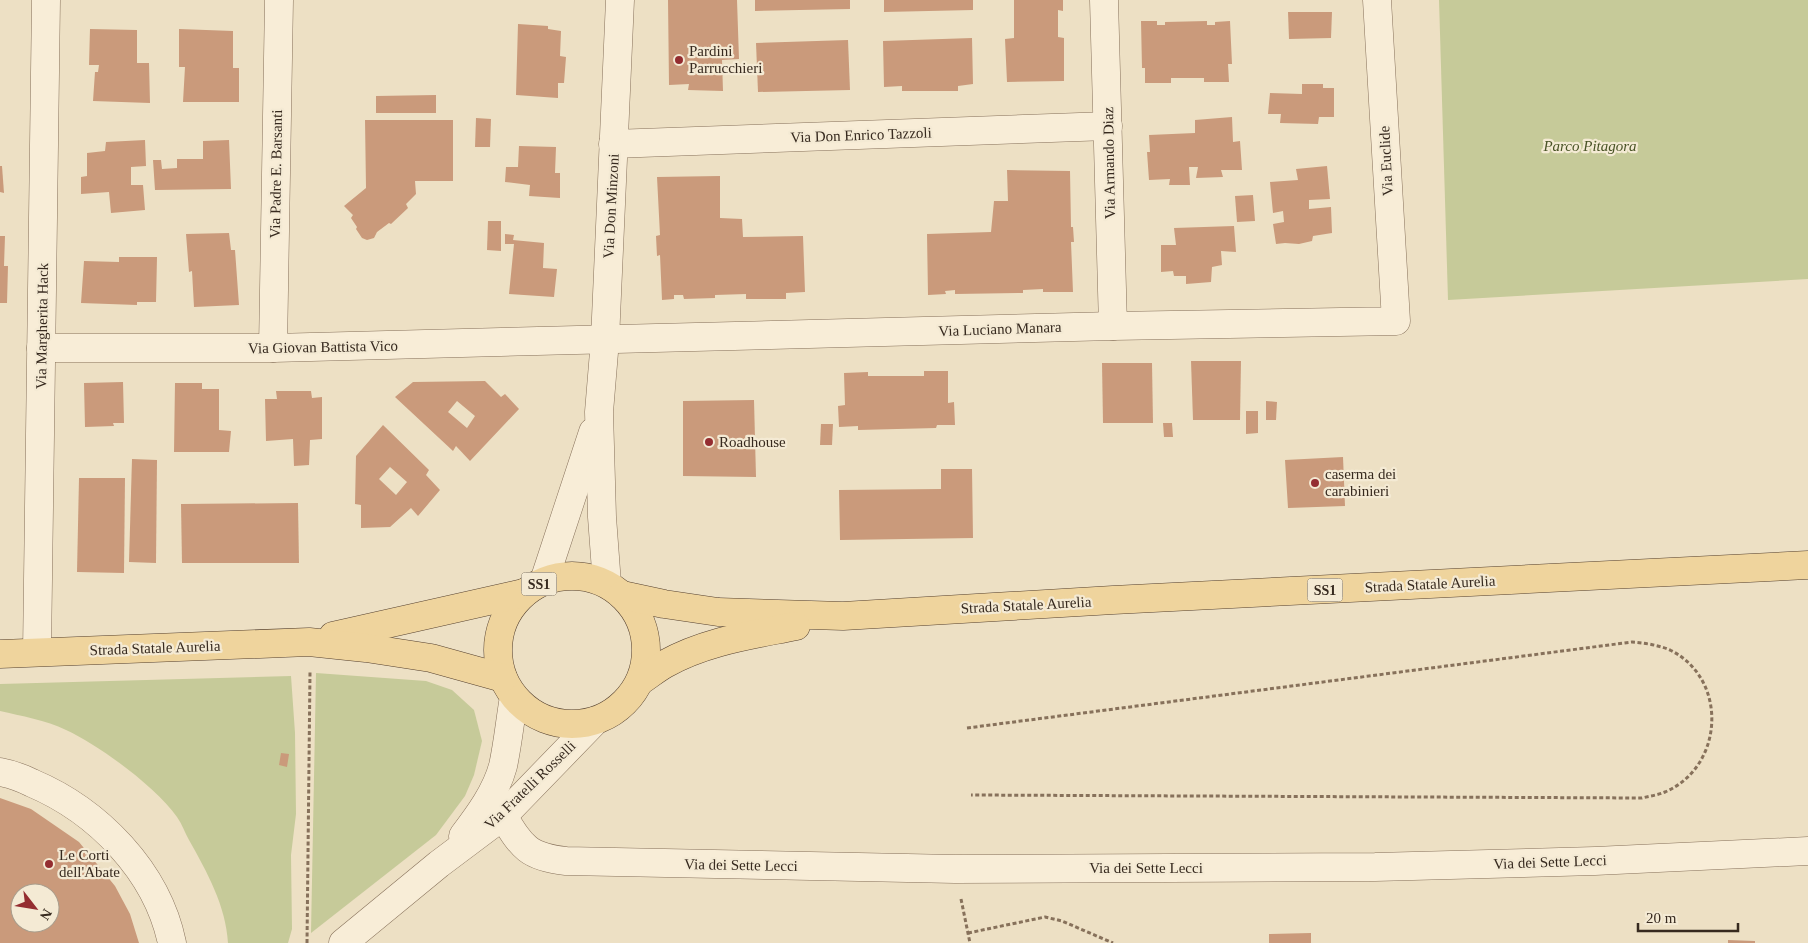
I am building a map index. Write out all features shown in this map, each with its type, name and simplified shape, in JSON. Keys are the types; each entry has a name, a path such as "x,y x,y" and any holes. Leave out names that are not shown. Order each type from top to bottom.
{"main road":[{"name":"Strada Statale Aurelia","path":"614,589 664,604 718,612 843,616 1113,600 1808,565"},
{"name":"SS1","path":"576,575 592,578 614,589 633,607 646,635 645,666 640,682 617,710 595,721 565,724 536,716 525,708 508,687 499,663 498,647 505,617 513,604 534,587 559,576 576,575"},
{"name":"Strada Statale Aurelia","path":"310,653 534,587"},
{"name":"Strada Statale Aurelia","path":"640,682 664,664 689,652 718,642 843,616"},
{"name":"Strada Statale Aurelia","path":"0,654 37,652 310,653 366,648 431,658 508,687"}],"street":[{"name":"Via Margherita Hack","path":"37,652 46,0"},
{"name":"Via Padre E. Barsanti","path":"273,348 279,0"},
{"name":"Via Don Minzoni","path":"614,589 602,517 599,412 605,340 620,0"},
{"name":"Via Armando Diaz","path":"1104,0 1112,326"},
{"name":"Via Euclide","path":"1377,0 1396,321"},
{"name":"Via Don Enrico Tazzoli","path":"613,144 1108,126"},
{"name":"Via Luciano Manara","path":"605,340 1112,326 1396,321"},
{"name":"Via Giovan Battista Vico","path":"41,348 273,348 605,340"},
{"name":"Via Don Minzoni","path":"534,587 599,412"},
{"name":"Via Fratelli Rosselli","path":"439,864 481,812 494,789 502,767 508,687"},
{"name":"Via Fratelli Rosselli","path":"343,943 439,864 503,816 595,721"},
{"path":"0,772 20,778 52,792 74,804 98,824 147,879 162,908 172,943"},
{"name":"Via dei Sette Lecci","path":"503,816 523,846 537,856 576,862 955,869 1375,867 1595,861 1808,852"}],"path":[{"path":"967,728 1632,642 1652,644 1670,650 1686,662 1699,676 1704,685 1713,713 1712,733 1706,752 1696,769 1681,783 1664,792 1642,798 971,795"},
{"path":"307,943 310,653"},
{"path":"955,869 970,943"},
{"path":"968,932 1045,916 1062,921 1113,943"}],"green space":[{"name":"Parco Pitagora","path":"1439,0 1808,0 1808,279 1448,300"},
{"path":"316,673 426,681 452,690 474,710 482,741 474,775 465,796 436,835 311,933"},
{"path":"291,676 295,733 296,814 291,855 292,929 288,943 228,943 224,916 209,877 179,820 168,805 126,768 79,737 50,724 0,711 0,684"}],"building":[{"path":"668,0 737,0 739,59 722,60 723,91 688,90 689,84 669,85"},
{"path":"755,0 850,0 850,9 755,11"},
{"path":"884,0 973,0 973,10 884,12"},
{"path":"1014,0 1063,0 1063,11 1058,10 1058,37 1064,38 1064,81 1007,82 1005,39 1014,38"},
{"path":"1288,12 1332,12 1331,38 1289,39"},
{"path":"1141,21 1157,21 1157,25 1165,25 1165,22 1207,21 1207,25 1215,25 1215,22 1230,21 1232,64 1228,64 1229,82 1204,82 1204,78 1171,78 1171,83 1145,83 1145,68 1142,68"},
{"path":"518,24 548,26 548,29 561,31 560,56 566,57 564,83 558,83 558,98 516,95"},
{"path":"90,29 137,30 137,63 149,63 150,103 93,101 95,72 98,72 99,65 89,65"},
{"path":"179,29 233,31 233,68 239,68 239,102 183,102 185,67 179,67"},
{"path":"972,38 973,84 958,86 958,91 902,91 902,86 884,87 883,41"},
{"path":"848,40 850,90 758,92 756,43"},
{"path":"1302,84 1323,84 1323,88 1334,88 1334,117 1319,117 1318,124 1280,123 1281,114 1268,114 1270,93 1302,94"},
{"path":"436,95 436,113 376,113 376,96"},
{"path":"1232,117 1233,142 1240,141 1242,170 1221,170 1223,177 1196,178 1198,167 1189,167 1190,185 1169,185 1170,179 1149,180 1147,152 1150,152 1149,135 1195,133 1195,120"},
{"path":"476,118 491,119 490,147 475,147"},
{"path":"365,120 453,120 453,181 415,181 416,194 406,204 408,208 391,224 389,223 377,232 374,238 367,240 362,238 351,218 353,215 344,206 366,188"},
{"path":"145,140 146,166 131,167 131,185 143,185 145,210 111,213 109,192 81,194 81,177 87,176 87,153 105,151 106,142"},
{"path":"229,140 231,189 155,190 153,160 161,160 162,169 177,168 177,159 203,159 203,141"},
{"path":"519,146 556,147 555,173 560,173 560,198 529,196 530,185 505,182 506,167 518,167"},
{"path":"0,166 2,166 4,193 0,192"},
{"path":"1327,166 1330,199 1309,200 1309,209 1331,207 1332,233 1313,236 1312,241 1299,244 1276,244 1273,224 1284,222 1283,211 1273,213 1270,182 1298,180 1296,169"},
{"path":"1007,170 1070,171 1071,227 1073,227 1074,242 1071,242 1073,292 1043,292 1043,289 1023,290 1023,293 955,294 955,290 945,291 946,294 928,295 927,234 991,232 994,201 1008,201"},
{"path":"720,176 720,218 742,219 743,237 803,236 805,292 786,293 786,299 746,299 746,294 684,299 683,295 674,295 674,299 662,300 660,255 657,256 656,236 660,235 657,177"},
{"path":"1253,195 1255,221 1237,222 1235,196"},
{"path":"488,221 501,221 501,251 487,250"},
{"path":"1234,226 1236,252 1221,251 1222,265 1212,267 1211,282 1186,284 1186,276 1174,276 1173,271 1161,272 1161,245 1176,245 1174,228"},
{"path":"229,233 231,250 235,250 239,305 194,307 192,271 189,272 186,234"},
{"path":"505,234 514,235 513,240 544,243 543,268 557,269 554,297 509,294 514,244 505,244"},
{"path":"0,236 5,236 4,266 8,266 7,303 0,303"},
{"path":"119,257 157,257 156,302 137,302 137,305 81,303 84,261 119,262"},
{"path":"1191,361 1241,361 1240,420 1193,420"},
{"path":"1102,363 1152,363 1153,423 1103,423"},
{"path":"924,371 948,371 948,403 954,402 955,425 937,425 936,428 858,430 858,426 839,427 838,406 845,405 844,373 868,372 868,376 924,376"},
{"path":"485,381 501,397 505,394 519,409 470,461 456,446 453,451 395,397 413,382","holes":["457,401 475,416 467,428 448,412"]},
{"path":"123,382 124,423 113,423 114,426 85,427 84,383"},
{"path":"175,383 202,383 202,389 219,389 219,430 231,431 229,452 174,452"},
{"path":"276,391 311,391 312,398 322,397 322,439 310,440 309,465 294,466 293,439 266,441 265,399 277,399"},
{"path":"754,400 756,477 683,476 683,401"},
{"path":"1266,401 1277,402 1276,420 1266,420"},
{"path":"1246,411 1258,411 1258,433 1246,434"},
{"path":"1163,423 1172,423 1173,437 1164,437"},
{"path":"821,424 833,424 832,445 820,445"},
{"path":"383,425 429,470 426,475 440,490 418,516 411,508 390,527 361,528 361,505 355,504 356,456","holes":["390,467 407,482 396,495 379,479"]},
{"name":"caserma dei carabinieri","path":"1343,457 1345,506 1288,508 1285,460"},
{"path":"132,459 157,460 156,563 129,562"},
{"path":"941,469 972,469 973,538 840,540 839,490 941,489"},
{"path":"79,478 125,478 124,573 77,572"},
{"path":"298,503 299,563 182,563 181,504"},
{"path":"281,753 289,754 287,767 279,765"},
{"name":"Le Corti dell'Abate","path":"0,798 31,809 79,842 115,886 130,914 139,943 0,943"},
{"path":"1311,933 1311,943 1269,943 1269,934"},
{"path":"1728,940 1755,941 1755,943 1728,943"}],"place":[{"name":"Pardini Parrucchieri","path":"679,60"},
{"name":"Roadhouse","path":"709,442"},
{"name":"caserma dei carabinieri","path":"1315,483"},
{"name":"Le Corti dell'Abate","path":"49,864"}]}
